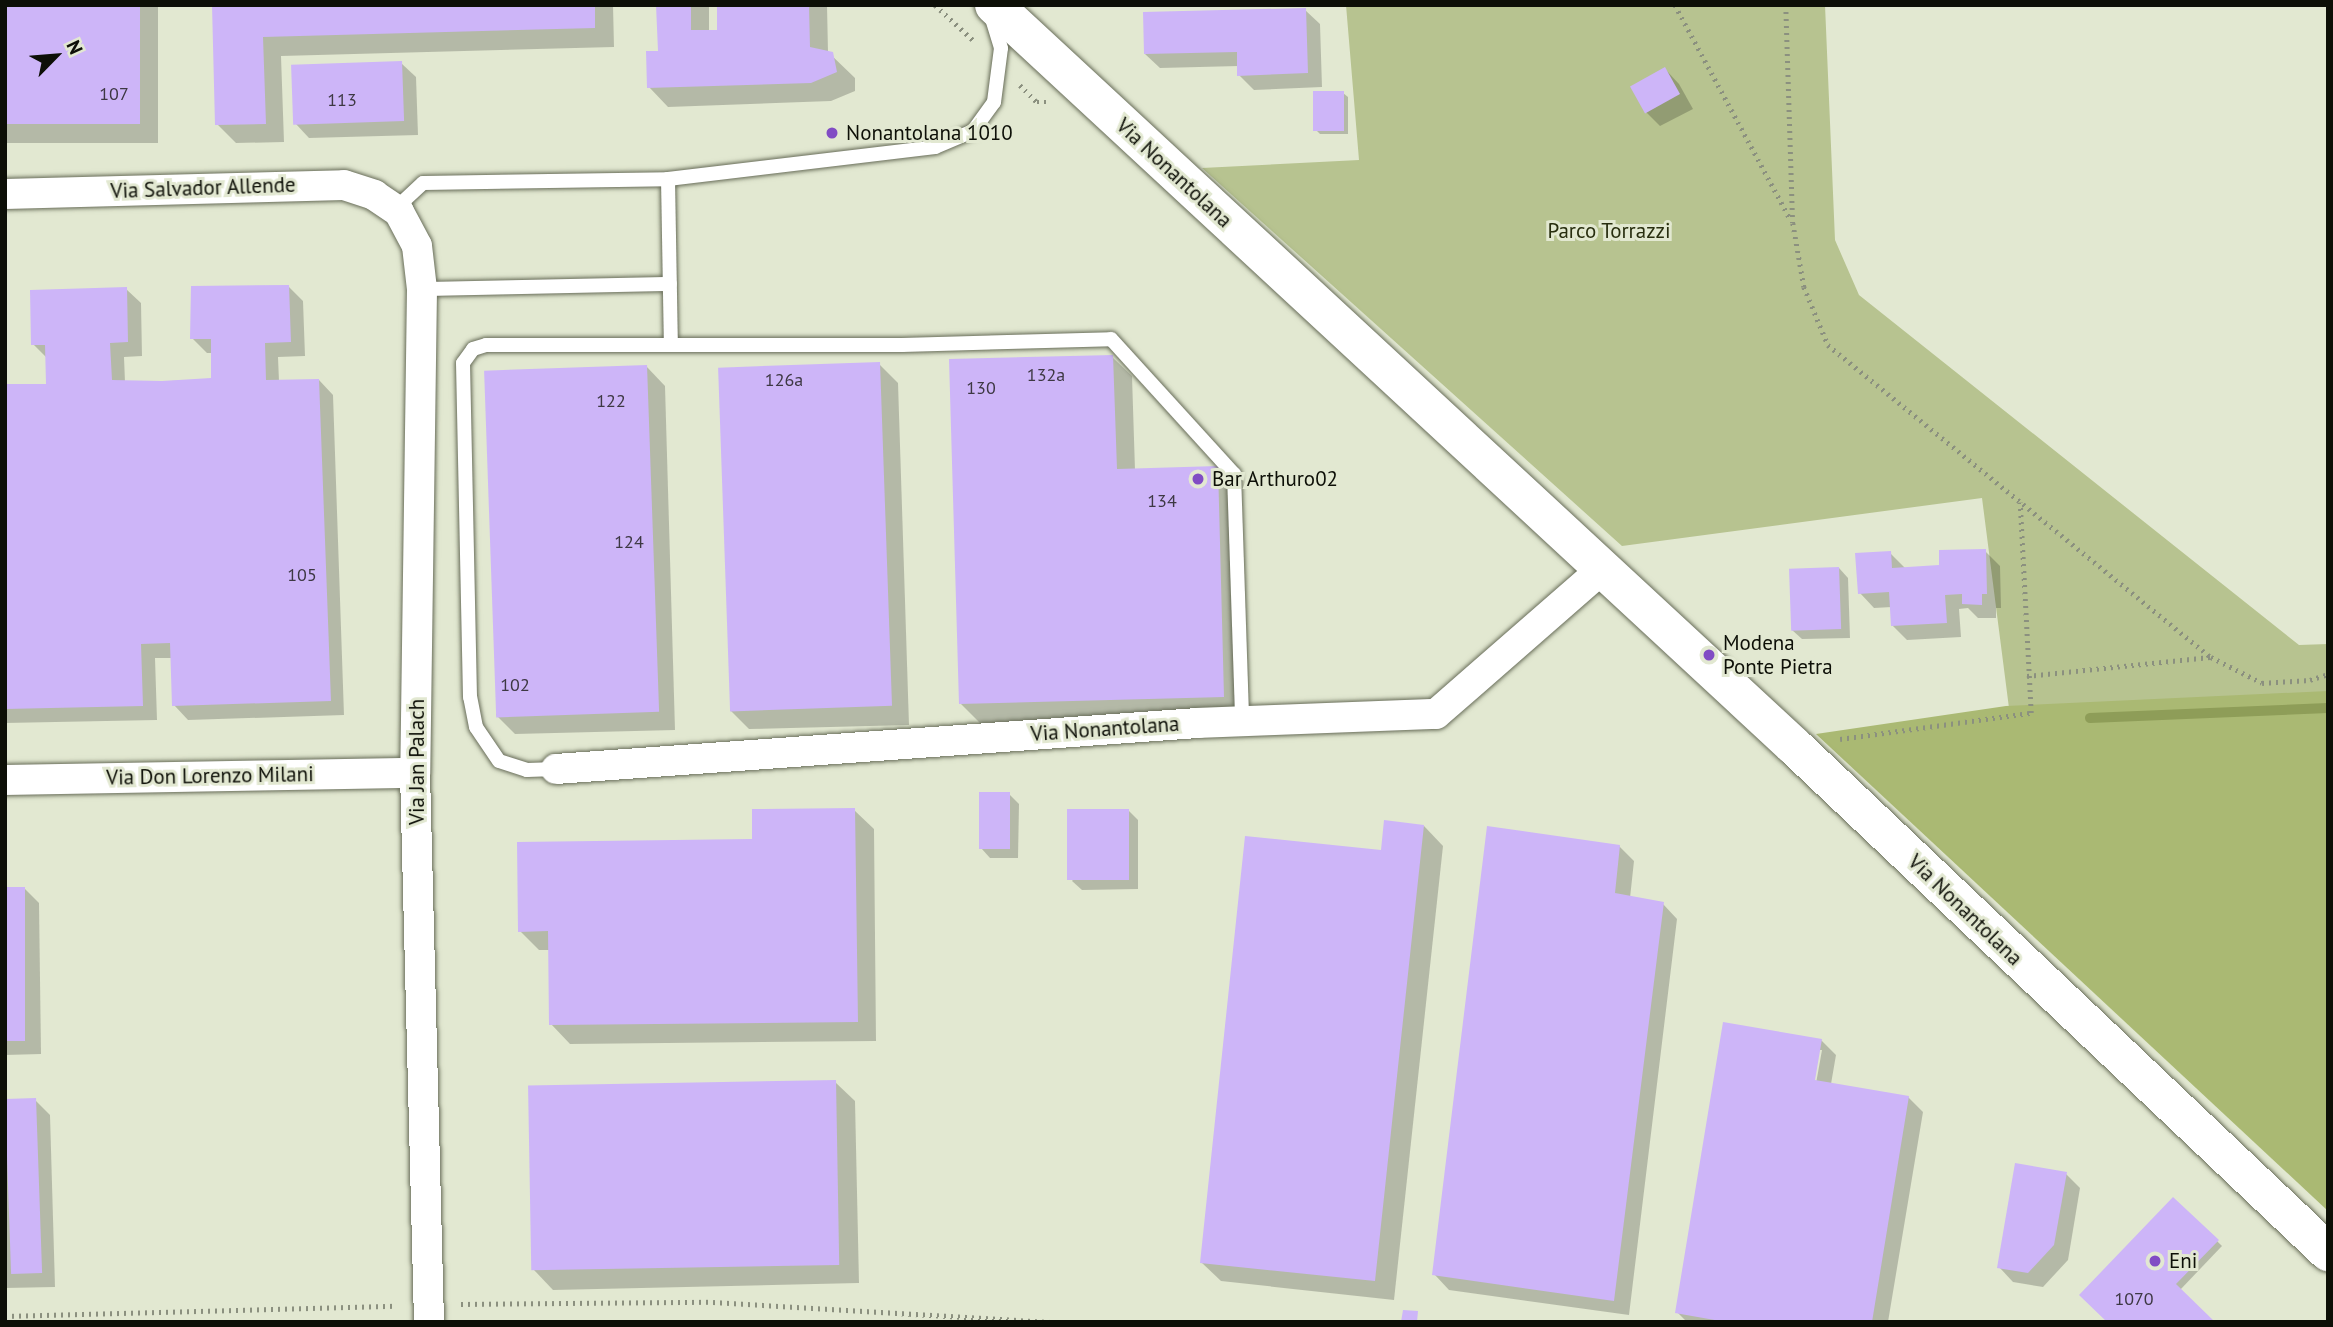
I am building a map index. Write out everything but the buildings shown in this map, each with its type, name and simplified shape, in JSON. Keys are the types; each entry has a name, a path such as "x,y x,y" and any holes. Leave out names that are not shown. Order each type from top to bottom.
{"main road":[{"name":"Via Nonantolana","path":"994,5 1794,746 2328,1252"}],"street":[{"name":"Via Salvador Allende","path":"5,194 344,185 374,195 395,209"},
{"name":"Via Jan Palach","path":"395,209 417,246 422,289 415,773 429,1313"},
{"name":"Via Nonantolana","path":"555,769 1242,721 1436,714 1601,570"},
{"name":"Via Don Lorenzo Milani","path":"5,780 415,773"}],"lane":[{"path":"395,209 423,183 668,179 935,147 972,131 994,102 1001,48 987,5"},
{"path":"668,179 671,344"},
{"path":"422,289 670,284"},
{"path":"555,769 527,770 499,761 476,727 470,697 463,363 473,349 486,345 902,345 1111,339 1234,474 1242,721"}],"path":[{"path":"1675,5 1793,223"},
{"path":"1786,5 1793,223 1804,287 1828,345 2211,657 2262,682 2310,680 2328,674"},
{"path":"1794,746 2031,713 2020,502"},
{"path":"2027,676 2211,657"},
{"path":"5,1316 429,1313 713,1301 1054,1322"}],"green space":[{"name":"Parco Torrazzi","path":"1346,5 1825,5 1835,240 1859,295 2299,645 2328,644 2328,1201 2009,708 1982,498 1622,546 1202,168 1359,160"},
{"path":"2328,691 2328,1211 1816,734 2006,706"}],"waterway":[{"path":"2090,718 2328,708"}],"place":[{"name":"Nonantolana 1010","path":"832,133"},
{"name":"Bar Arthuro02","path":"1198,479"},
{"name":"Modena Ponte Pietra","path":"1709,655"},
{"name":"Eni","path":"2155,1261"}]}
